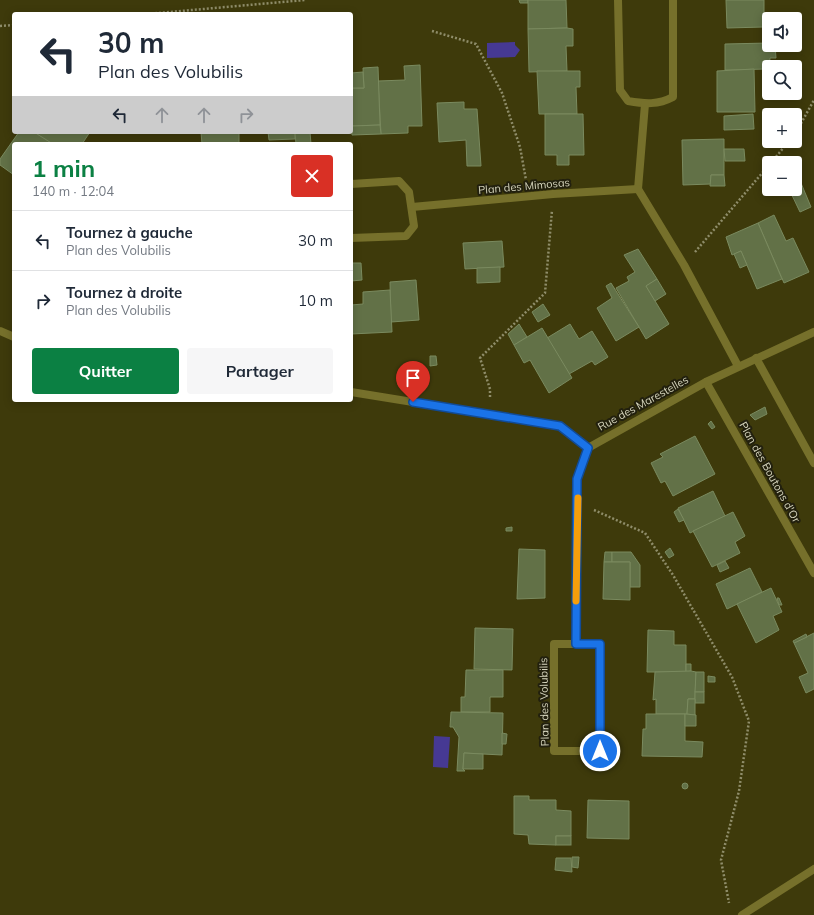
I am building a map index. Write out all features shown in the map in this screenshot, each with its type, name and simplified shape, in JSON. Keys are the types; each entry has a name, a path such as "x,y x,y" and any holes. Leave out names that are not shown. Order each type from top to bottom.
{"street":[{"path":"618,0 620,90 628,101 644,104 662,103 673,97 673,0"},
{"path":"644,104 638,189 684,265 738,366"},
{"path":"353,184 398,181 410,192 414,226 406,236 353,238"},
{"name":"Plan des Mimosas","path":"412,207 553,194 638,189"},
{"path":"0,330 12,336"},
{"name":"Rue des Marestelles","path":"588,448 706,382 814,332"},
{"path":"756,358 814,463"},
{"name":"Plan des Boutons d'Or","path":"706,382 814,573"},
{"path":"353,392 560,426 588,448 577,479 576,644"},
{"name":"Plan des Volubilis","path":"554,644 576,644 600,644 600,751 554,750 554,644"},
{"path":"742,915 814,869"}],"path":[{"path":"170,12 305,0"},
{"path":"0,26 12,25"},
{"path":"432,31 476,44 502,93 520,147 529,196"},
{"path":"802,121 814,100"},
{"path":"777,156 783,148"},
{"path":"684,265 762,174"},
{"path":"490,414 490,389 480,358 545,293 553,194"},
{"path":"578,503 645,533 673,574 732,677 749,721 739,791 721,860 729,902 728,908"}],"shaded area":[{"path":"515,42 515,45 520,50 515,57 487,58 487,43"},
{"path":"434,736 450,737 448,768 433,767"}],"building":[{"path":"519,0 528,0 528,3 520,3"},
{"path":"528,0 566,0 567,28 528,29"},
{"path":"726,0 764,0 762,27 727,28"},
{"path":"528,29 573,29 573,46 566,46 567,71 529,72"},
{"path":"762,43 762,52 776,52 776,58 762,60 762,69 725,70 725,44"},
{"path":"420,65 422,126 408,126 408,133 381,134 378,81 405,80 404,66"},
{"path":"378,67 380,125 353,126 353,88 364,88 363,68"},
{"path":"754,69 755,112 717,112 717,71"},
{"path":"537,71 580,71 580,87 576,87 577,114 539,114"},
{"path":"363,72 364,88 353,88 353,73"},
{"path":"464,102 464,109 477,109 481,166 467,166 466,140 439,142 437,103"},
{"path":"545,114 583,114 584,155 569,155 569,165 557,165 557,155 545,155"},
{"path":"753,114 754,129 724,130 724,116"},
{"path":"380,125 381,134 352,135 353,126"},
{"path":"18,134 37,134 50,142 12,142 12,174 0,165 0,159"},
{"path":"37,134 89,134 83,142 50,142"},
{"path":"201,134 239,134 239,142 202,142"},
{"path":"268,134 295,134 295,139 269,140"},
{"path":"295,134 310,134 311,142 296,142"},
{"path":"724,139 724,175 711,175 711,184 683,185 682,140"},
{"path":"724,149 744,149 745,161 725,161"},
{"path":"711,175 724,175 725,186 710,186"},
{"path":"802,185 811,207 800,212 792,196 802,196"},
{"path":"774,215 786,241 793,238 809,272 784,283 758,223"},
{"path":"758,223 782,279 757,289 741,251 732,255 726,237"},
{"path":"502,241 504,267 465,269 463,243"},
{"path":"638,249 657,279 646,286 669,324 646,339 616,288 629,281 627,277 635,272 624,255"},
{"path":"741,251 747,265 740,268 734,254"},
{"path":"353,263 361,263 362,280 353,281"},
{"path":"500,267 500,282 477,283 477,268"},
{"path":"657,279 666,294 655,301 646,286"},
{"path":"416,280 419,320 391,322 390,282"},
{"path":"611,283 639,327 616,341 597,308 612,298 606,286"},
{"path":"390,290 392,332 353,334 353,305 363,304 363,292"},
{"path":"543,304 550,315 538,322 532,312"},
{"path":"519,324 527,337 514,345 508,334"},
{"path":"570,324 579,339 592,331 608,357 595,365 592,361 569,374 547,338"},
{"path":"542,328 572,378 549,393 530,360 524,363 514,345"},
{"path":"430,356 436,356 437,365 430,366"},
{"path":"765,407 767,414 755,420 750,415"},
{"path":"711,421 715,427 712,429 708,424"},
{"path":"695,436 715,474 673,496 665,481 661,483 651,463 663,457 660,454"},
{"path":"713,491 725,516 690,533 678,508"},
{"path":"678,509 684,520 679,522 674,512"},
{"path":"733,512 745,536 735,542 740,553 712,567 693,531"},
{"path":"512,527 512,531 506,531 506,528"},
{"path":"670,548 674,555 669,558 665,552"},
{"path":"519,549 545,550 545,598 517,599"},
{"path":"605,552 612,552 612,562 604,562"},
{"path":"612,552 631,552 640,565 640,587 630,587 630,562 612,562"},
{"path":"725,561 729,568 720,572 717,565"},
{"path":"604,562 630,562 630,600 603,599"},
{"path":"750,568 762,592 727,609 716,584"},
{"path":"771,588 782,612 773,616 779,630 756,643 737,604"},
{"path":"777,598 779,598 782,605 779,605"},
{"path":"475,628 513,629 512,670 474,669"},
{"path":"648,630 674,631 674,645 686,645 686,672 647,672"},
{"path":"814,633 814,689 806,693 799,677 808,673 794,643"},
{"path":"806,634 807,637 794,643 793,641"},
{"path":"686,664 691,664 691,671 686,672"},
{"path":"466,670 503,670 503,697 490,697 490,712 461,712 461,697 465,697"},
{"path":"655,672 696,672 695,699 688,699 687,714 656,714 656,699 653,700"},
{"path":"696,672 704,672 704,692 695,692"},
{"path":"708,676 715,677 715,682 708,682"},
{"path":"695,692 704,692 704,703 695,703"},
{"path":"688,699 695,699 695,715 687,714"},
{"path":"451,712 503,713 502,755 464,753 463,769 465,771 457,771 459,737 453,727 450,727"},
{"path":"646,714 685,714 685,741 703,742 702,757 642,756 643,729 646,729"},
{"path":"685,714 696,715 696,726 685,726"},
{"path":"502,733 507,734 506,744 502,744"},
{"path":"464,753 483,754 483,769 463,769"},
{"path":"685,783 688,786 685,789 682,786"},
{"path":"514,796 529,796 529,800 556,800 556,810 571,811 571,836 556,836 556,845 529,844 528,835 514,834"},
{"path":"588,800 629,801 629,839 587,838"},
{"path":"556,836 571,836 571,845 556,845"},
{"path":"572,857 579,857 578,868 572,867"},
{"path":"556,858 571,858 572,872 555,870"}],"slow traffic":[{"path":"576,601 578,498"}],"route":[{"path":"413,402 560,426 588,448 577,479 576,644 600,644 600,751"}]}
